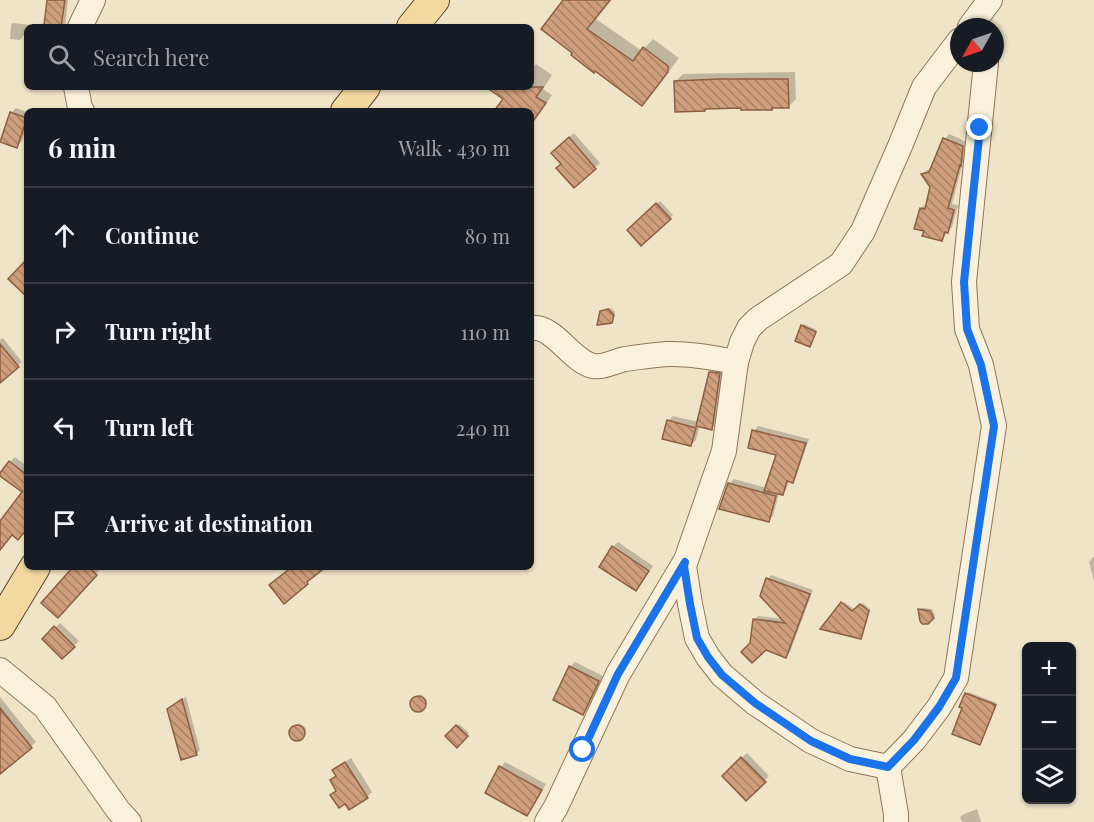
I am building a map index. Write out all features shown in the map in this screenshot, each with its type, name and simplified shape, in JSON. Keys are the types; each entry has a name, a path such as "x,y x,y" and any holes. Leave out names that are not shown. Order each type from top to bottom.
{"main road":[{"path":"414,24 434,0"},
{"path":"348,108 363,90"},
{"path":"0,625 33,570"}],"street":[{"path":"81,24 93,0"},
{"path":"977,18 991,0"},
{"path":"990,18 991,0"},
{"path":"547,822 618,674 685,562 724,452 736,362 749,328 758,319 842,264 863,231 924,87 950,53"},
{"path":"888,767 914,740 939,707 956,678 994,426 981,365 967,329 964,282 985,72"},
{"path":"77,90 80,108"},
{"path":"534,327 551,334 573,354 591,366 668,354 736,362"},
{"path":"685,562 688,595 697,638 722,675 755,703 811,741 850,759 888,767"},
{"path":"0,670 45,707 118,810 129,822"},
{"path":"888,767 896,822"}],"building":[{"path":"47,0 65,0 61,24 44,24"},
{"path":"563,0 610,0 587,29 633,61 643,47 668,66 668,72 642,106 595,71 594,73 541,29"},
{"path":"788,79 789,108 705,109 705,111 675,112 674,81"},
{"path":"534,87 543,87 536,97 546,103 534,120 534,108 496,108 503,99 490,90 534,90"},
{"path":"10,112 24,117 24,127 17,148 0,142"},
{"path":"569,137 596,169 574,188 556,168 561,164 551,153"},
{"path":"943,138 963,146 961,166 948,208 954,210 948,233 945,232 942,241 922,236 924,231 914,229 920,208 925,209 930,187 921,174 929,172"},
{"path":"656,203 671,219 641,246 627,230"},
{"path":"24,262 24,294 8,279"},
{"path":"608,309 614,315 612,323 597,325 600,311"},
{"path":"801,325 816,332 810,347 795,341"},
{"path":"0,344 19,367 0,383"},
{"path":"709,372 720,373 712,430 696,426"},
{"path":"667,420 696,428 691,446 662,439"},
{"path":"752,430 806,443 793,483 787,481 783,495 764,491 776,455 748,448"},
{"path":"9,461 24,473 24,533 18,540 12,535 0,550 0,521 22,492 0,476"},
{"path":"728,483 776,496 769,522 719,509"},
{"path":"612,546 649,571 636,591 599,567"},
{"path":"70,570 91,570 97,575 58,618 41,603"},
{"path":"288,570 322,570 284,604 269,585"},
{"path":"766,578 810,594 786,658 766,650 752,663 741,652 750,643 753,619 785,623 760,596"},
{"path":"841,602 852,611 860,604 869,611 861,639 820,629"},
{"path":"918,609 930,611 934,618 928,624 922,624"},
{"path":"54,626 75,647 62,659 42,639"},
{"path":"569,666 599,681 583,715 553,700"},
{"path":"965,693 996,705 980,745 952,734"},
{"path":"418,696 426,704 418,712 410,704"},
{"path":"182,699 197,755 181,760 167,709"},
{"path":"0,708 32,748 0,774"},
{"path":"297,725 305,733 297,741 289,733"},
{"path":"456,725 468,736 457,748 445,736"},
{"path":"741,757 766,782 746,801 722,776"},
{"path":"345,762 368,798 349,810 345,804 339,808 330,795 336,791 330,780 336,776 332,770"},
{"path":"499,766 542,790 527,816 485,793"}],"route":[{"path":"583,750 618,674 685,562 697,638 708,657 722,675 755,703 811,741 850,759 888,767 914,740 939,707 956,678 994,426 981,365 967,329 964,282 980,128"}]}
